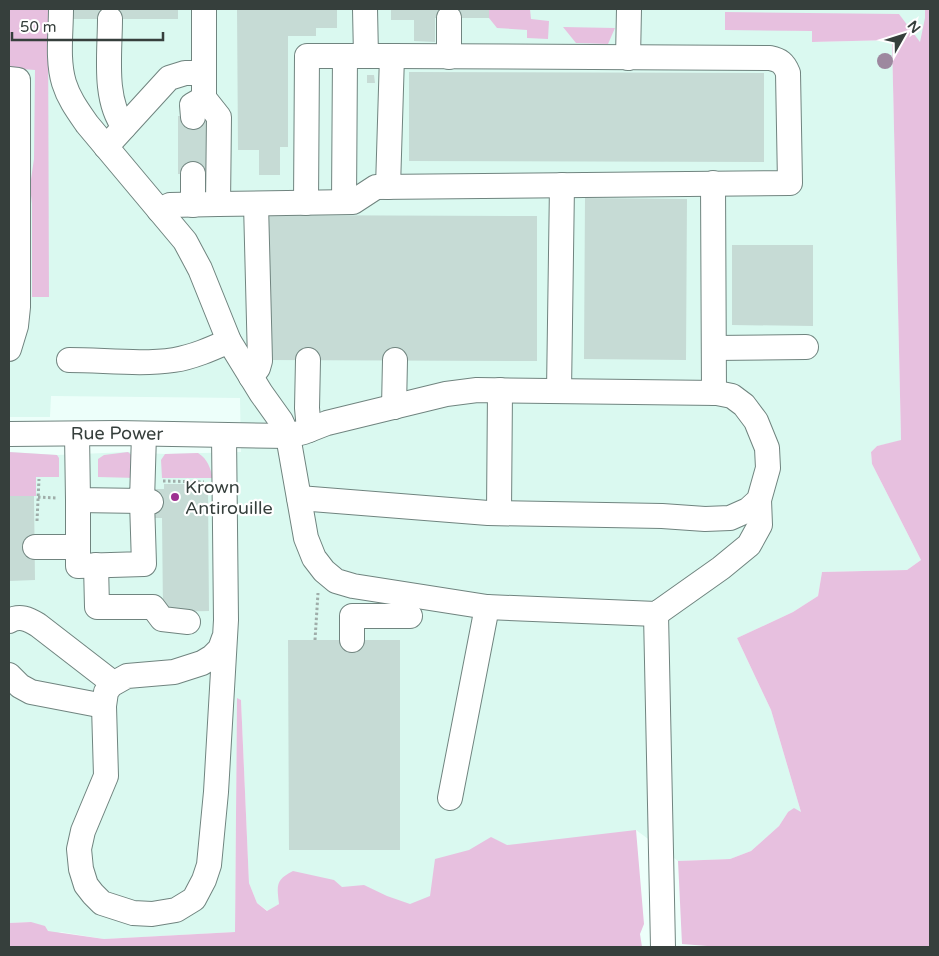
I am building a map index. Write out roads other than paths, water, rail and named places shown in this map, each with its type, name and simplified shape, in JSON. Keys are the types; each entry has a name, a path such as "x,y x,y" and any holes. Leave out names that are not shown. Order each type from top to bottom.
{"street":[{"path":"62,9 61,59 64,83 74,105 106,147 185,241 200,269 229,341 281,421 298,433"},
{"path":"204,9 204,73 198,107 219,117 218,204"},
{"path":"344,202 355,56 366,9"},
{"path":"628,58 629,9"},
{"path":"448,18 449,57"},
{"path":"110,19 110,83 112,104 118,119 124,127"},
{"path":"159,210 170,205 353,202 376,187 790,183 788,73 785,64 777,59 770,58 307,56 306,202"},
{"path":"388,187 392,56"},
{"path":"106,147 169,78 185,73 204,73"},
{"path":"9,79 18,80 18,307 16,326 9,349"},
{"path":"193,174 193,205"},
{"path":"712,184 714,393"},
{"path":"559,391 562,185"},
{"path":"251,377 258,368 260,361 256,204"},
{"path":"69,360 154,362 174,360 195,355 229,341"},
{"path":"714,348 806,347"},
{"path":"298,433 327,423 446,394 477,390 714,393 732,396 744,404 756,421 767,448 768,468 759,500 760,525 749,545 721,568 656,614 487,607 353,586 336,581 314,558 306,538 299,498 298,433 308,360"},
{"path":"394,407 395,360"},
{"path":"499,513 500,390"},
{"name":"Rue Power","path":"9,434 224,435 298,433"},
{"path":"77,434 78,566 144,564 152,543 151,494 144,434"},
{"path":"224,435 226,620 216,792 209,866 194,899 176,910 152,914 133,913 102,903 86,885 79,849 82,831 106,776 104,706 106,692 114,684 127,676 174,672 202,663 220,649 224,638"},
{"path":"78,500 151,494"},
{"path":"299,498 499,513 662,516 705,519 730,518 748,510 759,500"},
{"path":"35,547 78,547"},
{"path":"96,565 97,607 153,608 162,619 188,622"},
{"path":"352,640 353,586"},
{"path":"450,798 487,607"},
{"path":"656,614 663,947"},
{"path":"352,616 410,616"},
{"path":"9,621 20,617 27,618 114,684"},
{"path":"9,676 20,686 31,692 104,706"}],"place":[{"name":"Krown Antirouille","path":"175,497"}]}
